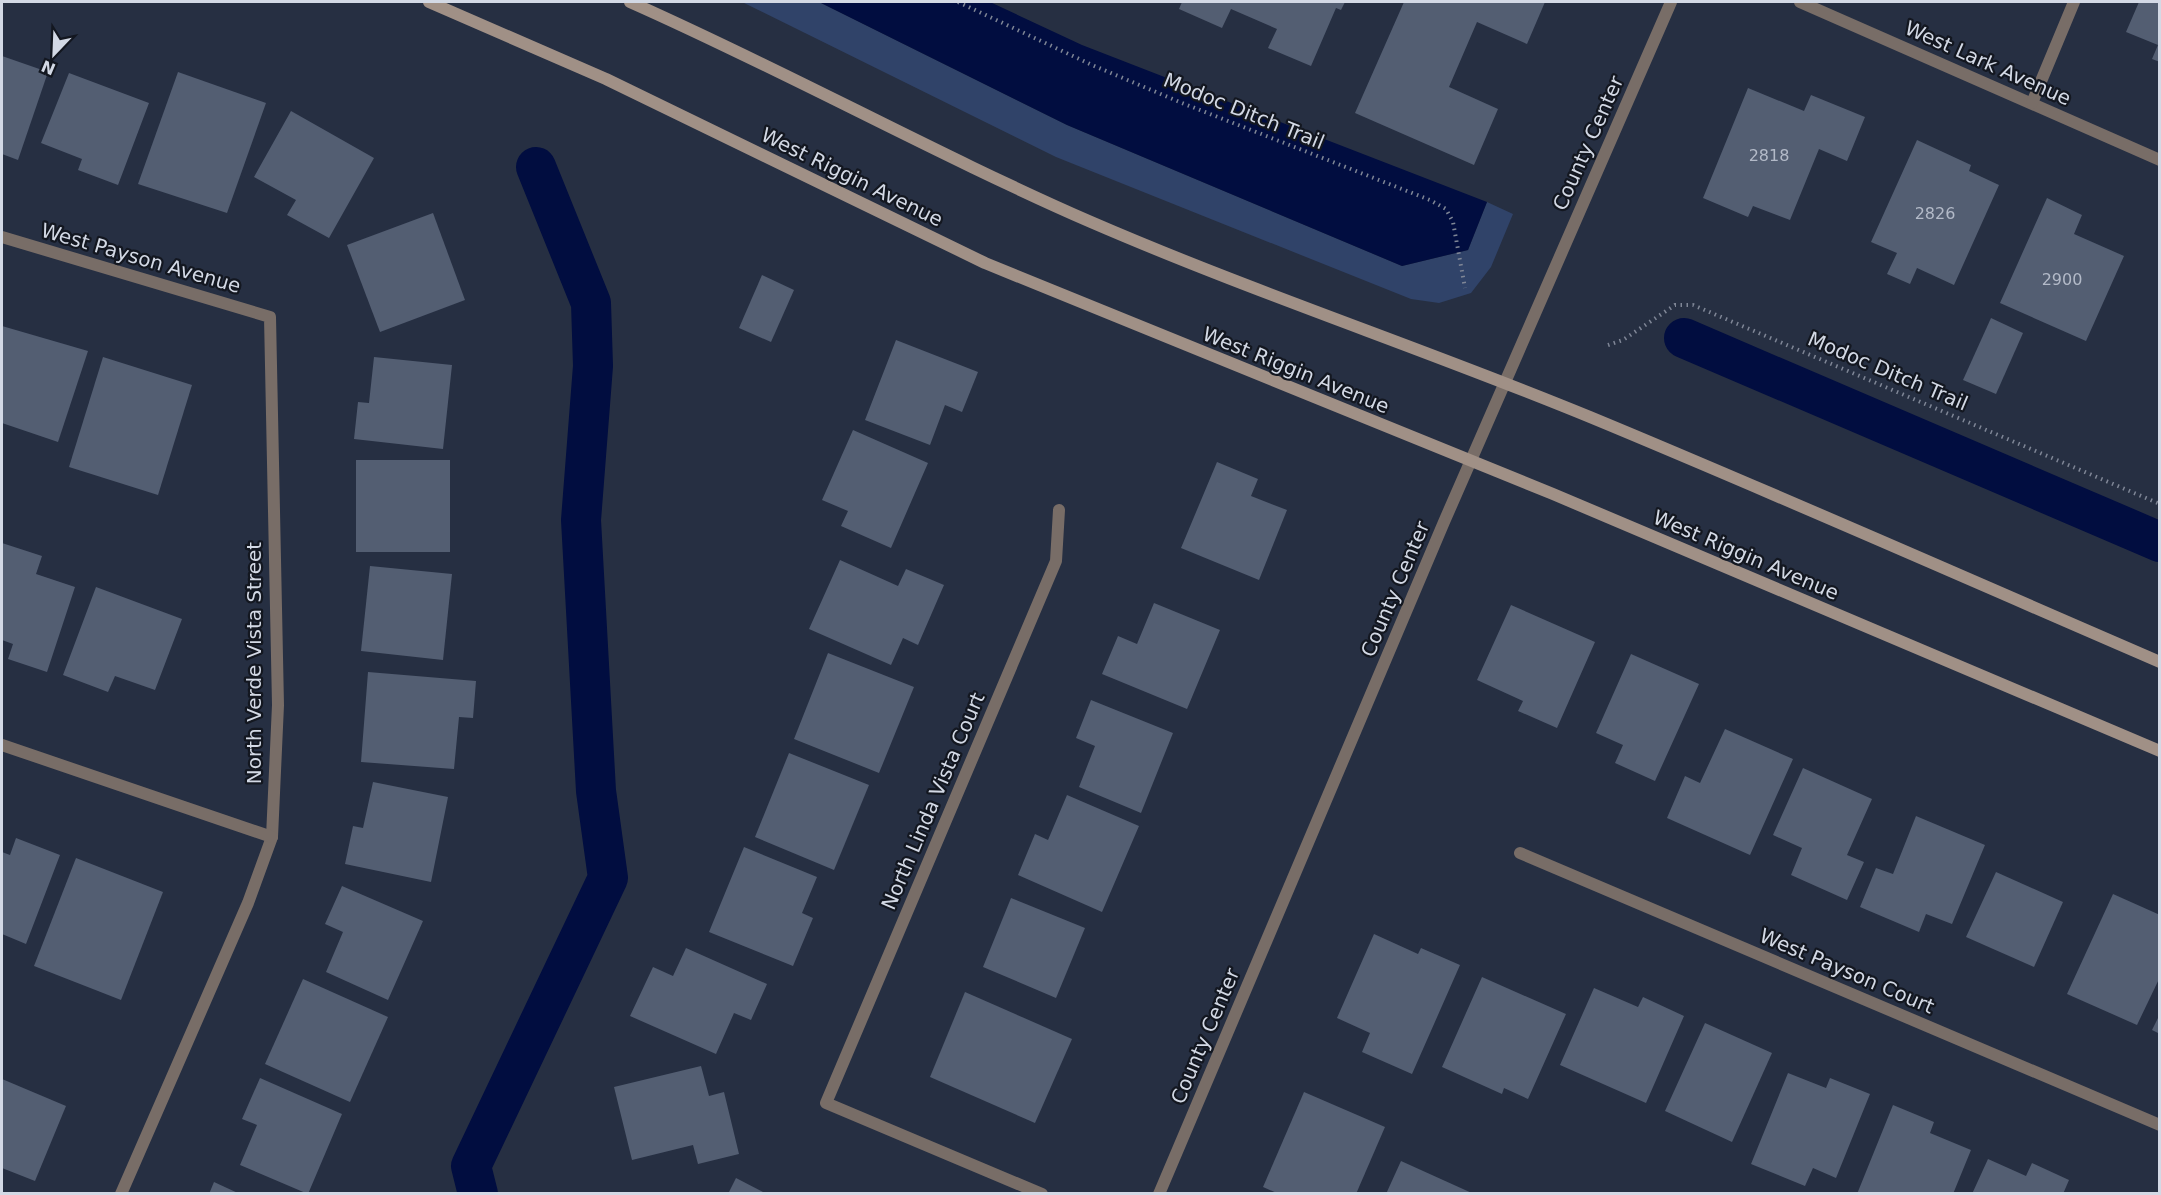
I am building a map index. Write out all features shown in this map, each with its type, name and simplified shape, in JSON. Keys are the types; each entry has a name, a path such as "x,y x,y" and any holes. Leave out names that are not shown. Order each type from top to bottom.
{"main road":[{"name":"West Riggin Avenue","path":"429,2 606,79 985,262 2160,751"},
{"path":"630,2 750,57 936,152 1092,223 1239,284 1599,421 2160,662"}],"street":[{"name":"County Center","path":"1159,1194 1470,462 1671,2"},
{"name":"West Lark Avenue","path":"1800,2 2160,160"},
{"path":"2032,103 2074,2"},
{"name":"West Payson Avenue","path":"2,237 270,317"},
{"name":"North Verde Vista Street","path":"121,1194 248,903 272,837 278,705 270,317"},
{"name":"North Linda Vista Court","path":"1042,1194 826,1103 1056,561 1059,510"},
{"path":"2,745 272,837"},
{"name":"West Payson Court","path":"1520,853 2160,1125"}],"path":[{"name":"Modoc Ditch Trail","path":"958,2 1092,65 1172,99 1430,200 1446,209 1453,222 1465,288"},
{"name":"Modoc Ditch Trail","path":"1608,345 1638,331 1675,305 1694,305 2160,504"}],"shaded area":[{"path":"742,2 819,2 1067,125 1402,266 1468,250 1487,202 1513,214 1491,267 1471,293 1439,303 1411,299 1056,157"},
{"path":"819,2 990,2 1082,45 1487,202 1468,250 1402,266 1067,125"}],"building":[{"path":"1182,2 1345,2 1341,10 1336,8 1311,66 1268,48 1277,29 1231,9 1222,28 1179,9"},
{"path":"1404,2 1545,2 1527,44 1477,22 1449,87 1498,109 1474,165 1355,113"},
{"path":"2139,2 2160,2 2160,62 2152,59 2158,45 2126,32"},
{"path":"2,56 48,72 18,160 2,154"},
{"path":"178,72 266,103 227,213 138,184"},
{"path":"69,73 149,103 118,185 78,170 82,159 41,143"},
{"path":"1748,88 1804,111 1811,95 1865,117 1847,161 1819,149 1790,220 1753,206 1748,217 1703,198"},
{"path":"291,111 374,158 329,238 287,215 296,200 254,177"},
{"path":"1917,140 1971,165 1969,171 1999,185 1954,285 1917,268 1910,284 1887,274 1897,253 1871,242"},
{"path":"2047,198 2082,215 2074,234 2124,256 2086,341 2000,303"},
{"path":"433,213 465,300 380,332 347,245"},
{"path":"762,275 794,290 771,342 739,328"},
{"path":"1991,318 2023,333 1996,394 1963,380"},
{"path":"2,326 88,351 58,442 2,423"},
{"path":"896,340 978,372 962,412 945,405 930,445 865,420"},
{"path":"103,357 192,385 158,495 69,467"},
{"path":"374,357 452,365 443,449 354,439 358,402 369,403"},
{"path":"853,430 928,463 891,548 841,526 848,511 822,500"},
{"path":"356,460 450,460 450,552 356,552"},
{"path":"1217,462 1258,479 1251,496 1287,510 1259,580 1181,548"},
{"path":"2,543 42,556 36,574 75,587 47,672 8,659 13,644 2,640"},
{"path":"840,560 898,586 906,569 944,585 918,645 903,638 891,665 809,629"},
{"path":"370,566 452,574 443,660 361,651"},
{"path":"96,587 182,619 155,690 115,676 108,692 63,675"},
{"path":"1154,603 1220,630 1187,709 1102,674 1118,636 1137,644"},
{"path":"1511,605 1595,642 1557,728 1518,711 1523,701 1477,680"},
{"path":"828,653 914,687 879,773 794,739"},
{"path":"1631,654 1699,684 1655,781 1615,763 1623,745 1596,733"},
{"path":"368,672 476,681 473,718 459,717 454,769 361,762"},
{"path":"1091,700 1173,733 1141,813 1079,787 1095,746 1076,738"},
{"path":"1725,729 1793,759 1750,855 1667,818 1685,776 1700,783"},
{"path":"789,753 869,785 834,870 755,837"},
{"path":"1803,768 1872,799 1847,855 1864,862 1847,900 1791,875 1802,848 1773,835"},
{"path":"373,782 448,797 431,882 345,864 353,826 363,828"},
{"path":"1067,795 1139,826 1102,912 1018,875 1035,834 1048,840"},
{"path":"1916,816 1985,845 1952,924 1926,914 1919,932 1860,907 1876,868 1893,874"},
{"path":"16,838 60,855 26,944 2,934 2,852 10,855"},
{"path":"744,847 817,877 802,913 813,918 793,966 709,932"},
{"path":"76,858 163,892 121,1000 34,966"},
{"path":"1996,872 2063,902 2034,967 1966,937"},
{"path":"342,886 423,921 388,1000 326,972 343,932 325,924"},
{"path":"2113,894 2160,915 2160,977 2137,1025 2067,994"},
{"path":"1011,898 1085,928 1056,998 983,967"},
{"path":"1374,934 1418,954 1421,948 1460,965 1412,1074 1362,1052 1370,1033 1337,1018"},
{"path":"686,948 767,984 751,1020 734,1013 716,1054 630,1016 653,967 673,976"},
{"path":"1482,977 1566,1014 1528,1099 1504,1088 1502,1094 1442,1067"},
{"path":"303,979 388,1017 350,1102 265,1064"},
{"path":"1594,988 1638,1007 1643,997 1684,1016 1646,1103 1560,1065"},
{"path":"965,992 1072,1039 1035,1123 930,1077"},
{"path":"2160,1014 2160,1034 2152,1030"},
{"path":"1705,1023 1772,1053 1732,1142 1665,1111"},
{"path":"701,1066 709,1096 724,1092 739,1154 698,1164 693,1145 632,1160 614,1087"},
{"path":"1788,1073 1826,1088 1830,1078 1870,1094 1836,1178 1813,1168 1805,1186 1751,1164"},
{"path":"260,1078 342,1114 308,1194 240,1165 257,1125 242,1119"},
{"path":"2,1079 66,1106 35,1181 2,1168"},
{"path":"1304,1092 1385,1127 1356,1194 1279,1194 1263,1187"},
{"path":"1893,1105 1934,1122 1930,1133 1971,1150 1953,1194 1857,1194"},
{"path":"1988,1159 2026,1176 2032,1163 2069,1180 2063,1194 1972,1194"},
{"path":"1401,1161 1474,1194 1386,1194"},
{"path":"736,1178 767,1194 728,1194"},
{"path":"214,1182 240,1194 209,1194"}],"waterway":[{"path":"478,1194 471,1166 608,878 596,791 581,520 593,366 591,303 536,167"},
{"path":"1684,338 2160,542"}]}
